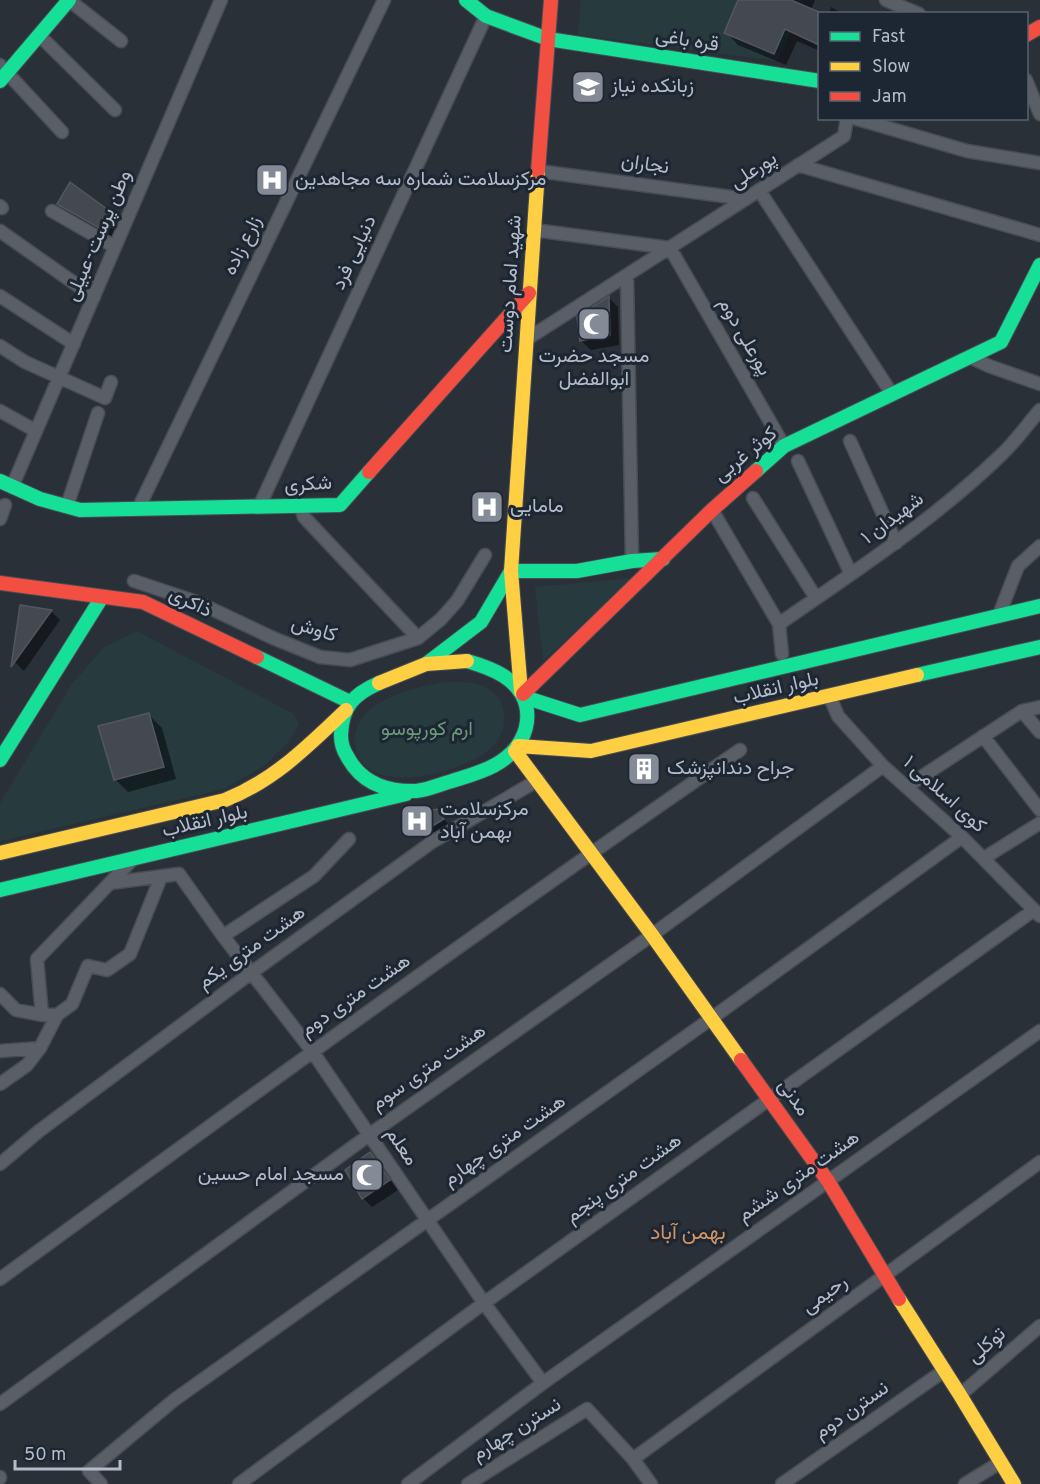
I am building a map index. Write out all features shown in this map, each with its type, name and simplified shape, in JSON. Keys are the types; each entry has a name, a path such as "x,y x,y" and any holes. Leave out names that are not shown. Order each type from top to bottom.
{"main road":[{"path":"2,73 69,0"},
{"name":"قره باغی","path":"466,0 486,16 548,39 818,81"},
{"name":"شهید امام دوست","path":"523,694 511,571 551,0"},
{"name":"کوثر غربی","path":"523,694 712,510 784,446 1001,342 1040,266"},
{"name":"شکری","path":"6,484 40,499 80,510 340,505 529,293"},
{"path":"426,664 467,661 491,668 508,679 523,694 528,713 526,731 508,758 495,766 418,791 387,788 365,779 352,766 343,750 341,735 348,706 371,687 426,664 481,622 511,571 577,571 632,561 663,559"},
{"name":"ذاکری","path":"0,583 143,602 348,706"},
{"path":"0,760 102,597"},
{"name":"بلوار انقلاب","path":"523,694 580,716 1040,606"},
{"name":"بلوار انقلاب","path":"516,748 591,751 1040,647"},
{"name":"بلوار انقلاب","path":"0,853 225,800 245,792 265,781 301,752 348,706"},
{"name":"مدنی","path":"516,748 828,1180 884,1276 945,1370 1014,1484"},
{"name":"بلوار انقلاب","path":"0,890 418,791"}],"street":[{"path":"69,0 121,41"},
{"name":"وطن پرست-عبیلی","path":"6,484 36,431 221,0"},
{"name":"زارع زاده","path":"138,509 384,0"},
{"path":"886,0 914,12"},
{"name":"دنیایی فرد","path":"259,507 486,16"},
{"path":"39,35 115,110"},
{"path":"2,73 62,132"},
{"path":"1028,85 1040,114"},
{"name":"پورعلی","path":"527,339 844,136 847,120"},
{"path":"861,120 968,151 1040,163"},
{"path":"798,165 1040,235"},
{"name":"نجاران","path":"538,171 746,199"},
{"path":"759,190 892,394"},
{"path":"52,211 115,247"},
{"path":"534,230 670,248"},
{"path":"0,231 94,297"},
{"name":"پورعلی دوم","path":"670,248 784,446"},
{"path":"627,276 632,561"},
{"path":"0,296 74,344"},
{"path":"0,346 25,362 105,398 111,382"},
{"path":"970,357 1040,384"},
{"name":"شهیدان ۱","path":"779,624 896,543 966,488 1004,453 1040,410"},
{"path":"0,411 36,431"},
{"path":"67,506 98,413"},
{"path":"850,441 896,543"},
{"path":"798,461 851,574"},
{"path":"753,498 816,598"},
{"path":"0,519 5,505"},
{"path":"300,505 304,517 418,638"},
{"path":"712,510 779,624 782,654"},
{"path":"999,615 1018,566 1040,546"},
{"name":"کاوش","path":"134,581 196,603 320,657 350,660 418,638 441,619 457,601 485,555"},
{"name":"کوی اسلامی ۱","path":"830,697 838,716 883,766 962,837 1037,913"},
{"path":"906,787 1022,711 1040,707"},
{"path":"1022,711 1040,732"},
{"path":"983,736 1040,810"},
{"name":"هشت متری دوم","path":"0,1279 312,1051 740,750"},
{"name":"هشت متری سوم","path":"0,1404 369,1135 652,935 883,766"},
{"name":"هشت متری یکم","path":"0,1164 39,1131 432,842 538,780"},
{"path":"984,858 1040,823"},
{"name":"هشت متری چهارم","path":"101,1484 89,1471 174,1400 712,1018 962,837"},
{"path":"223,936 314,876 350,839"},
{"path":"42,1015 37,959 133,859"},
{"name":"معلم","path":"110,883 179,874 223,936 312,1051 484,1303 543,1383"},
{"path":"0,1084 27,1065 40,1048 57,1015 72,1004 88,966 107,970 130,954 160,877"},
{"name":"هشت متری پنجم","path":"239,1484 484,1303 770,1099 1037,913"},
{"path":"0,994 16,1010 42,1015 57,1015"},
{"name":"هشت متری ششم","path":"408,1484 543,1383 1040,1030"},
{"path":"0,1051 40,1048"},
{"name":"رحیمی","path":"633,1459 1040,1162"},
{"name":"توکلی","path":"960,1395 1040,1326"},
{"name":"نسترن دوم","path":"782,1484 945,1370"},
{"name":"نسترن چهارم","path":"468,1484 587,1409 633,1459"},
{"path":"633,1459 647,1482"},
{"path":"964,1484 1000,1462"}],"green space":[{"path":"581,0 805,0 778,61 578,35"},
{"path":"632,578 543,661 535,587"},
{"path":"137,631 294,714 299,725 290,740 264,766 224,789 0,841 0,803 72,684 103,648"},
{"name":"ارم کورپوسو","path":"445,682 480,685 493,692 499,699 503,707 504,724 502,733 491,748 465,764 428,775 390,777 375,773 364,764 357,753 355,739 358,725 366,714 376,705 403,692"}],"building":[{"path":"738,0 791,0 819,12 818,45 785,29 774,54 724,33"},
{"path":"70,182 115,215 106,232 57,204"},
{"name":"مسجد حضرت ابوالفضل","path":"609,296 610,335 580,341 577,317"},
{"path":"20,605 52,610 11,667"},
{"path":"149,713 164,767 114,780 98,726"},
{"path":"437,809 444,819 418,835 404,816"},
{"name":"مسجد امام حسین","path":"370,1152 390,1180 362,1199 345,1170"}],"traffic: fast":[{"path":"0,81 69,0"},
{"path":"466,0 486,16 548,39 818,81"},
{"path":"756,471 784,446 1001,342 1040,265"},
{"path":"0,481 40,499 80,510 340,505 369,472"},
{"path":"511,571 577,571 632,561 663,559"},
{"path":"426,664 481,622 511,571"},
{"path":"0,760 102,597"},
{"path":"524,697 580,715 1040,606"},
{"path":"917,675 1040,647"},
{"path":"257,657 350,702"},
{"path":"379,683 356,697 347,709 341,735 344,751 360,773 376,784 395,790 425,789 481,771 500,762 515,749 525,732 527,710 517,688 511,681 494,671 467,661"},
{"path":"0,890 406,794"}],"traffic: slow":[{"path":"521,692 511,571 538,171"},
{"path":"379,683 426,664 467,661"},
{"path":"518,746 591,751 917,675"},
{"path":"0,853 225,800 260,783 290,761 346,710"},
{"path":"515,751 652,935 741,1060"},
{"path":"899,1299 1014,1484"}],"traffic: jam":[{"path":"538,171 551,0"},
{"path":"1028,34 1040,27"},
{"path":"369,472 529,293"},
{"path":"523,694 712,510 756,471"},
{"path":"0,583 143,602 257,657"},
{"path":"741,1060 828,1181 899,1299"}],"place":[{"name":"زبانکده نیاز","path":"588,87"},
{"name":"مرکزسلامت شماره سه مجاهدین","path":"272,180"},
{"name":"مسجد حضرت ابوالفضل","path":"594,324"},
{"name":"مامایی","path":"487,507"},
{"name":"جراح دندانپزشک","path":"644,769"},
{"name":"مرکزسلامت بهمن آباد","path":"417,821"},
{"name":"مسجد امام حسین","path":"367,1175"}],"district":[{"name":"بهمن آباد","path":"688,1233"}]}
